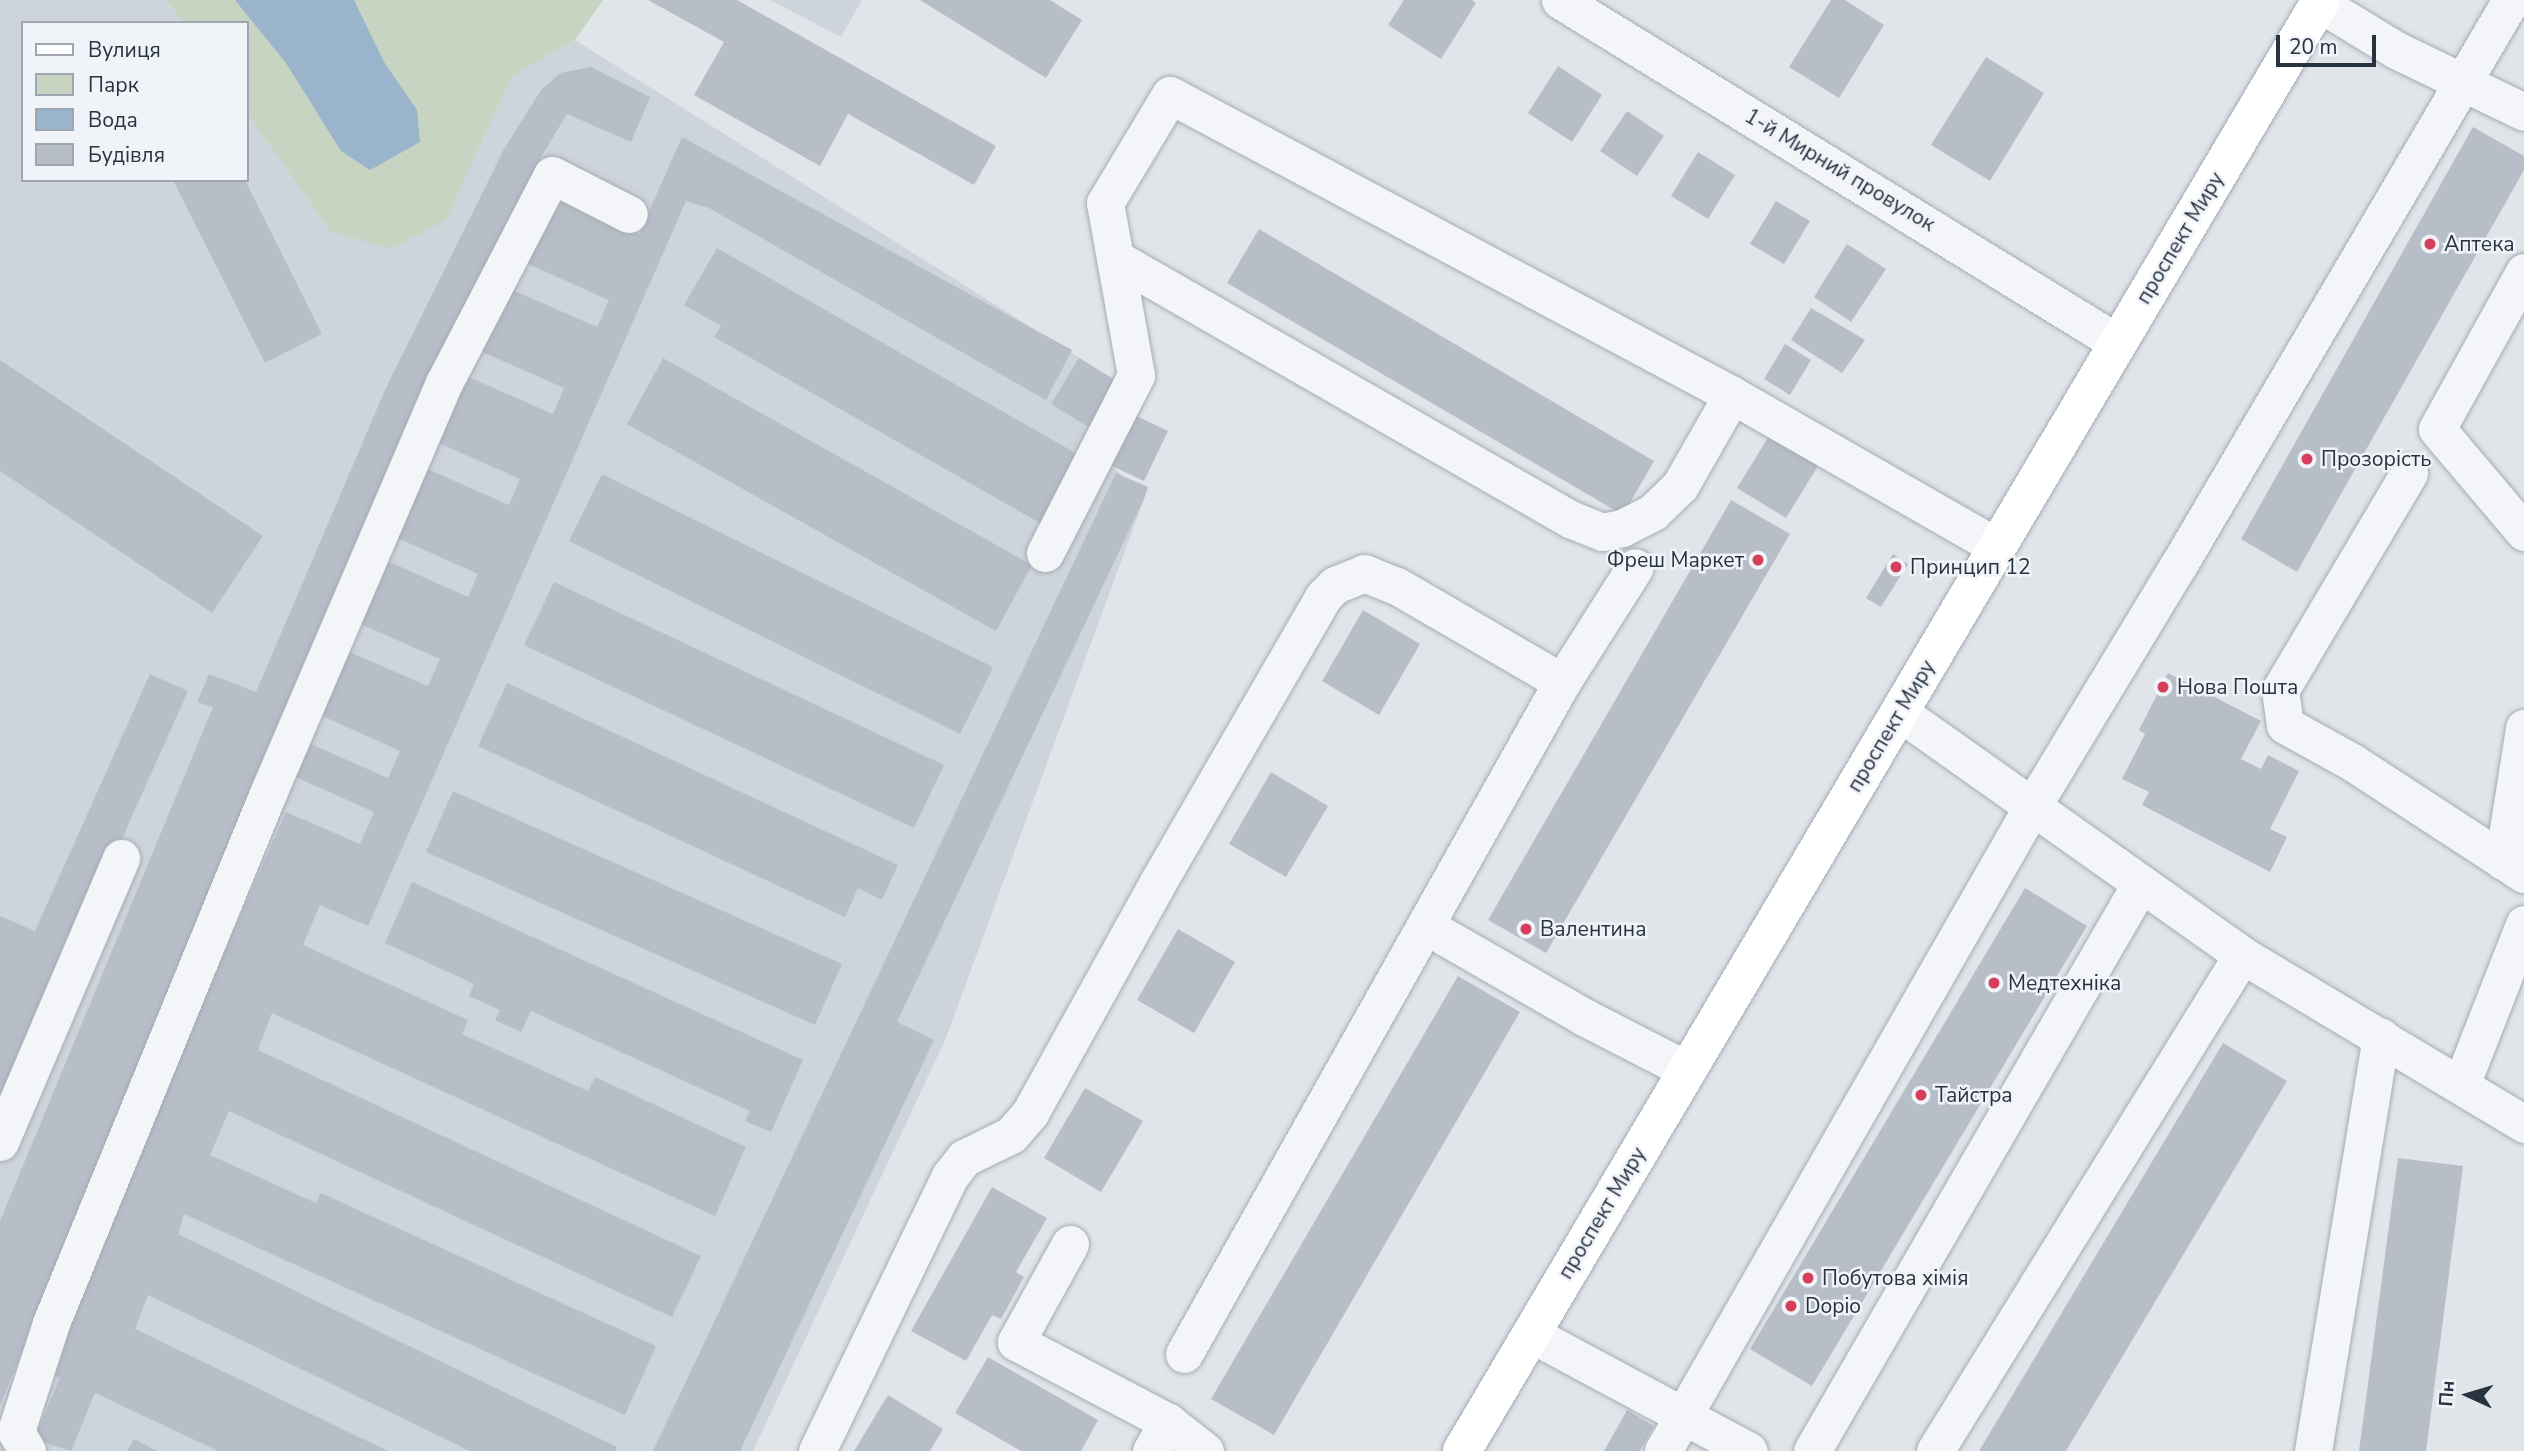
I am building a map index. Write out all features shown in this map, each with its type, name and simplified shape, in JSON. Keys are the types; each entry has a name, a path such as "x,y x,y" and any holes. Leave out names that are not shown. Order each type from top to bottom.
{"main road":[{"name":"проспект Миру","path":"1462,1451 2320,1"}],"street":[{"name":"1-й Мирний провулок","path":"1560,0 2118,343"},
{"path":"1663,1451 2033,805 2179,566 2511,0"},
{"path":"2320,1 2396,50 2524,112"},
{"path":"1045,553 1136,375 1105,203 1170,95 1732,395 1997,547"},
{"path":"27,1451 16,1431 51,1323 269,790 444,383 552,175 629,214"},
{"path":"1115,258 1570,519 1602,532 1622,528 1653,512 1680,486 1732,395"},
{"path":"2524,272 2437,429 2524,531"},
{"path":"2409,473 2280,690 2285,725 2351,762 2514,868 2524,728"},
{"path":"1184,1354 1562,682 1635,567"},
{"path":"817,1451 950,1177 964,1158 1011,1135 1030,1113 1158,882 1323,597 1335,585 1364,573 1397,586 1562,682"},
{"path":"1899,712 2242,954 2524,1124"},
{"path":"0,1142 121,858"},
{"path":"1812,1451 2141,884"},
{"path":"2461,1085 2524,924"},
{"path":"1426,926 1584,1017 1687,1070"},
{"path":"1935,1451 2242,954"},
{"path":"2313,1451 2381,1037"},
{"path":"1070,1244 1016,1342 1159,1436 1205,1451"},
{"path":"1531,1334 1749,1451"}],"shaded area":[{"path":"0,0 166,0 182,21 21,21 21,182 248,182 248,114 330,231 446,220 512,76 575,40 1118,382 1098,450 1144,499 946,1038 753,1451 0,1451"},
{"path":"770,0 862,0 841,37"}],"green space":[{"path":"166,0 603,0 575,40 512,76 446,220 390,249 330,231 248,114 248,21 182,21"}],"water":[{"path":"235,0 354,0 384,62 417,110 420,142 370,170 341,151 286,63"}],"building":[{"path":"648,0 737,0 996,146 974,185 848,114 820,166 694,95 724,42"},
{"path":"920,0 1050,0 1082,20 1046,78"},
{"path":"1404,0 1472,0 1476,3 1441,59 1388,25"},
{"path":"1831,0 1845,0 1884,25 1839,98 1789,67"},
{"path":"1986,57 2044,93 1990,181 1931,145"},
{"path":"1558,66 1602,95 1572,142 1528,113"},
{"path":"591,67 650,97 631,142 567,114 541,157 415,406 0,1405 0,1221 213,707 197,702 209,674 256,692 385,390 504,149 541,90 560,73"},
{"path":"1627,111 1664,136 1637,176 1600,151"},
{"path":"2473,127 2524,156 2524,170 2297,572 2241,539"},
{"path":"682,137 1072,350 1046,400 709,208 686,201 368,926 320,905 303,945 468,1020 462,1034 588,1091 595,1077 746,1147 715,1216 272,1013 258,1050 701,1256 672,1317 229,1111 210,1155 316,1203 321,1193 656,1346 625,1415 184,1214 178,1234 617,1447 615,1451 470,1451 148,1295 135,1329 388,1451 218,1451 95,1393 71,1451 34,1439 60,1378 41,1369 286,812 360,844 374,812 291,775 306,742 388,778 400,751 318,714 345,650 428,686 440,659 356,622 383,559 468,597 478,574 395,537 425,468 509,505 520,479 434,441 464,375 553,414 564,388 480,351 508,288 597,327 609,300 528,264 557,197 639,234"},
{"path":"1698,152 1735,175 1708,219 1671,196"},
{"path":"174,182 246,182 322,334 265,363"},
{"path":"1776,201 1810,221 1784,264 1750,244"},
{"path":"1259,229 1654,461 1623,515 1227,283"},
{"path":"1847,244 1886,269 1851,322 1814,297"},
{"path":"717,248 1084,458 1045,526 714,337 721,326 684,305"},
{"path":"1811,308 1865,340 1842,373 1791,340"},
{"path":"1785,344 1811,360 1790,395 1764,379"},
{"path":"663,358 1032,565 996,631 627,424"},
{"path":"1079,358 1118,382 1090,428 1051,404"},
{"path":"0,360 263,536 212,613 0,471"},
{"path":"1130,413 1168,431 1144,481 1106,463"},
{"path":"1769,436 1818,466 1786,518 1737,488"},
{"path":"1116,473 1148,487 1144,499 897,1022 934,1040 740,1451 653,1451"},
{"path":"602,474 993,667 960,734 569,541"},
{"path":"1731,500 1790,534 1546,953 1488,920"},
{"path":"1893,554 1908,564 1881,607 1866,598"},
{"path":"554,582 944,765 914,828 524,645"},
{"path":"1363,610 1420,644 1379,715 1322,681"},
{"path":"2168,673 2261,721 2241,759 2261,769 2268,755 2299,771 2270,829 2287,837 2270,872 2142,805 2149,792 2122,779 2145,734 2139,730"},
{"path":"150,674 188,691 0,1112 0,916 35,931"},
{"path":"507,683 898,865 882,900 858,888 845,917 478,746"},
{"path":"1271,772 1328,806 1286,877 1229,844"},
{"path":"453,791 842,964 815,1025 426,852"},
{"path":"412,882 803,1060 771,1132 745,1121 750,1111 531,1011 521,1032 495,1020 500,1010 469,996 474,984 385,943"},
{"path":"2025,888 2087,926 1812,1386 1750,1349"},
{"path":"1178,929 1235,962 1194,1033 1137,1000"},
{"path":"1458,976 1520,1012 1274,1435 1211,1399"},
{"path":"2223,1043 2287,1081 2066,1451 1979,1451"},
{"path":"1085,1088 1143,1121 1101,1192 1044,1158"},
{"path":"2398,1158 2463,1166 2426,1451 2359,1451"},
{"path":"992,1187 1047,1218 1016,1272 1024,1277 1001,1319 992,1315 966,1361 911,1331"},
{"path":"988,1357 1098,1420 1081,1451 1021,1451 955,1413"},
{"path":"888,1395 943,1429 930,1451 854,1451"},
{"path":"1627,1410 1654,1426 1640,1451 1604,1451"},
{"path":"134,1439 157,1451 127,1451"}],"place":[{"name":"Аптека","path":"2430,244"},
{"name":"Прозорість","path":"2307,459"},
{"name":"Фреш Маркет","path":"1758,560"},
{"name":"Принцип 12","path":"1896,567"},
{"name":"Нова Пошта","path":"2163,687"},
{"name":"Валентина","path":"1526,929"},
{"name":"Медтехніка","path":"1994,983"},
{"name":"Тайстра","path":"1921,1095"},
{"name":"Побутова хімія","path":"1808,1278"},
{"name":"Dopio","path":"1791,1306"}]}
